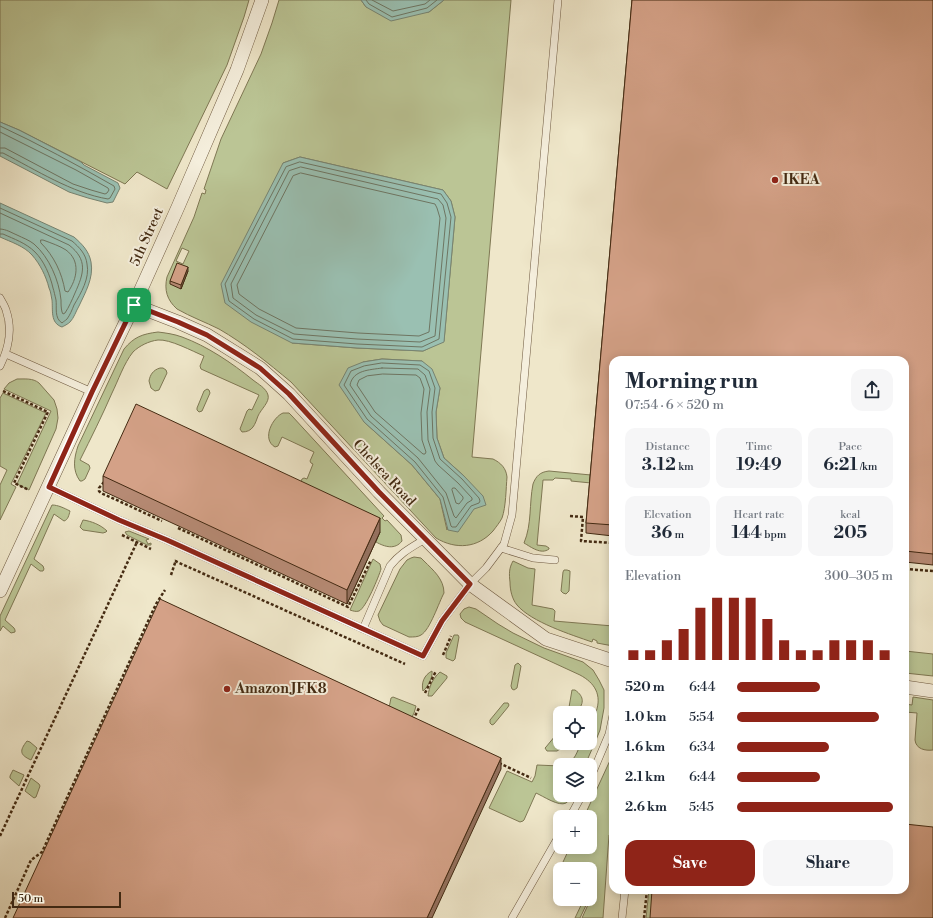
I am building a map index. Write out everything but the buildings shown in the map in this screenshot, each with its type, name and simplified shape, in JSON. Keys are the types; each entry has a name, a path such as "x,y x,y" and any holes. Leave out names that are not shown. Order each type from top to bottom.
{"street":[{"name":"5th Street","path":"0,591 134,305 181,200 234,77 262,0"},
{"name":"Chelsea Road","path":"134,305 207,335 260,368 289,394 379,492 470,584 546,639 609,659"},
{"path":"909,688 933,691"}],"lane":[{"path":"49,487 119,520 167,540 423,656 442,621 470,584 486,568 504,544 512,515 558,0"},
{"path":"0,298 6,309 10,332 6,354 0,366"},
{"path":"6,354 92,392"},
{"path":"363,629 390,566 402,553 426,539"},
{"path":"501,548 533,558 554,560"},
{"path":"597,763 609,734"},
{"path":"512,918 553,846"},
{"path":"622,918 624,894"}],"path":[{"path":"3,391 48,412 14,484 29,490"},
{"path":"106,477 103,484 99,488 99,492 162,521"},
{"path":"570,516 583,517 581,541 609,544"},
{"path":"178,528 348,607 371,560"},
{"path":"122,535 151,549"},
{"path":"0,836 137,542"},
{"path":"171,575 178,554"},
{"path":"175,561 405,664"},
{"path":"909,569 933,571"},
{"path":"5,918 31,860 42,852 156,604 165,590"},
{"path":"443,655 451,636"},
{"path":"425,693 436,671"},
{"path":"412,723 418,708"},
{"path":"496,762 531,778"},
{"path":"644,918 646,894"}],"shaded area":[{"path":"0,0 249,0 227,65 167,189 137,172 125,184 19,130 0,122"},
{"path":"279,0 361,0 366,7 429,12 444,0 511,0 472,457 493,459 501,464 507,477 506,492 502,518 487,537 474,544 459,546 436,538 291,382 229,335 177,309 167,294 167,277 194,217 202,193 205,194 206,190 204,189 221,139 261,54","holes":["300,157 443,190 451,201 455,217 444,341 423,351 292,343 283,163","182,248 189,251 183,264 176,261","382,359 422,361 440,388 436,412 437,438 444,458 464,476 447,530 440,499 412,465 364,422 363,362"]},
{"path":"158,332 176,335 191,341 228,361 264,388 268,395 267,403 259,413 255,425 249,431 242,432 240,429 247,411 249,409 252,410 259,395 201,369 200,366 204,356 169,341 158,340 148,343 133,352 124,367 80,460 89,465 90,468 85,479 80,481 77,477 74,464 78,446 124,349 139,337"},
{"path":"160,368 166,370 167,373 159,390 155,391 151,388 149,379 154,371"},
{"path":"17,379 37,381 54,400 58,418 56,429 29,490 17,484 51,411 4,389 9,383"},
{"path":"207,389 210,393 202,411 199,412 197,408 204,391"},
{"path":"3,393 46,413 11,484 16,487 0,520 0,485 7,470 0,466 0,398"},
{"path":"289,413 292,416 384,516 382,518 385,521 387,520 401,535 402,541 399,544 390,547 379,544 376,542 380,532 296,493 302,479 307,479 313,464 310,461 314,452 282,437 278,446 275,447 271,443 269,434 272,423 279,415"},
{"path":"549,471 591,475 591,483 571,481 571,479 555,478 553,480 543,480 537,545 546,546 549,549 546,551 539,551 524,543 527,536 533,484 539,475 543,472"},
{"path":"52,505 59,506 70,511 68,517 64,521 54,514 34,559 43,566 44,569 43,571 40,571 31,564 5,620 14,628 15,632 11,633 3,626 0,631 0,616"},
{"path":"83,520 96,524 107,531 103,533 83,530 80,527"},
{"path":"129,531 149,539 146,540 148,544 151,543 151,545 147,545 127,535 125,532"},
{"path":"414,557 421,558 434,571 442,583 444,593 428,628 419,636 409,637 383,625 378,615 400,569 407,560"},
{"path":"373,559 380,564 381,569 375,585 362,609 359,611 350,610"},
{"path":"513,561 528,568 535,569 532,605 553,609 555,611 554,621 609,626 609,645 597,643 597,641 593,639 592,642 563,632 523,611 515,603 511,591 509,576"},
{"path":"564,570 570,571 569,591 566,594 561,591"},
{"path":"469,607 476,609 513,633 544,648 583,662 593,670 604,690 604,708 600,730 597,737 598,695 590,682 580,675 465,622 461,618 460,614 464,609"},
{"path":"454,635 458,635 459,637 455,659 453,661 446,658 446,653"},
{"path":"909,651 933,654 933,676 909,673"},
{"path":"518,663 521,666 517,688 514,690 511,686 515,665"},
{"path":"432,671 430,682 423,691 422,685 424,680"},
{"path":"440,672 447,676 447,678 432,696 428,696 429,689 435,677"},
{"path":"572,690 575,690 582,698 581,706 569,706"},
{"path":"393,697 416,706 411,719 389,708 391,698"},
{"path":"913,697 933,700 933,750 921,749 917,746 915,740 917,713 909,712 909,705 912,705"},
{"path":"504,703 508,703 508,707 492,725 490,720"},
{"path":"553,738 553,750 558,750 547,751 545,748"},
{"path":"27,741 37,748 31,760 22,752"},
{"path":"578,750 591,750 588,758 574,758"},
{"path":"609,763 609,835 603,918 582,918 587,906 597,906 597,862 563,862 567,854 597,854 597,810 587,810 591,802 597,802 597,789"},
{"path":"537,765 553,766 553,801 536,793 524,820 520,822 489,808 507,771 532,782"},
{"path":"13,770 24,775 19,786 10,778"},
{"path":"31,778 40,786 36,797 34,798 25,791"},
{"path":"555,802 567,802 563,804"},
{"path":"649,894 653,894 651,918 646,918"},
{"path":"581,906 586,906 580,918 575,918"}],"water":[{"path":"361,0 444,0 429,12 391,21 366,7"},
{"path":"0,122 19,130 81,162 118,183 120,188 113,202 107,203 69,192 0,156"},
{"path":"300,157 443,190 451,201 455,217 444,342 423,351 292,343 251,322 225,303 221,284 283,163"},
{"path":"0,203 74,237 89,254 92,268 90,280 73,319 63,327 58,325 54,319 50,291 38,262 25,249 0,237"},
{"path":"382,359 422,361 432,369 440,388 436,412 437,438 444,458 483,496 486,505 474,509 458,532 448,530 440,499 412,465 364,422 339,385 348,368 363,362"}],"place":[{"name":"IKEA","path":"775,180"},
{"name":"Amazon JFK8","path":"227,689"}],"route":[{"path":"134,305 207,335 260,368 289,394 379,492 470,584 442,621 423,656 167,540 119,520 49,487 92,392 134,305"}]}
